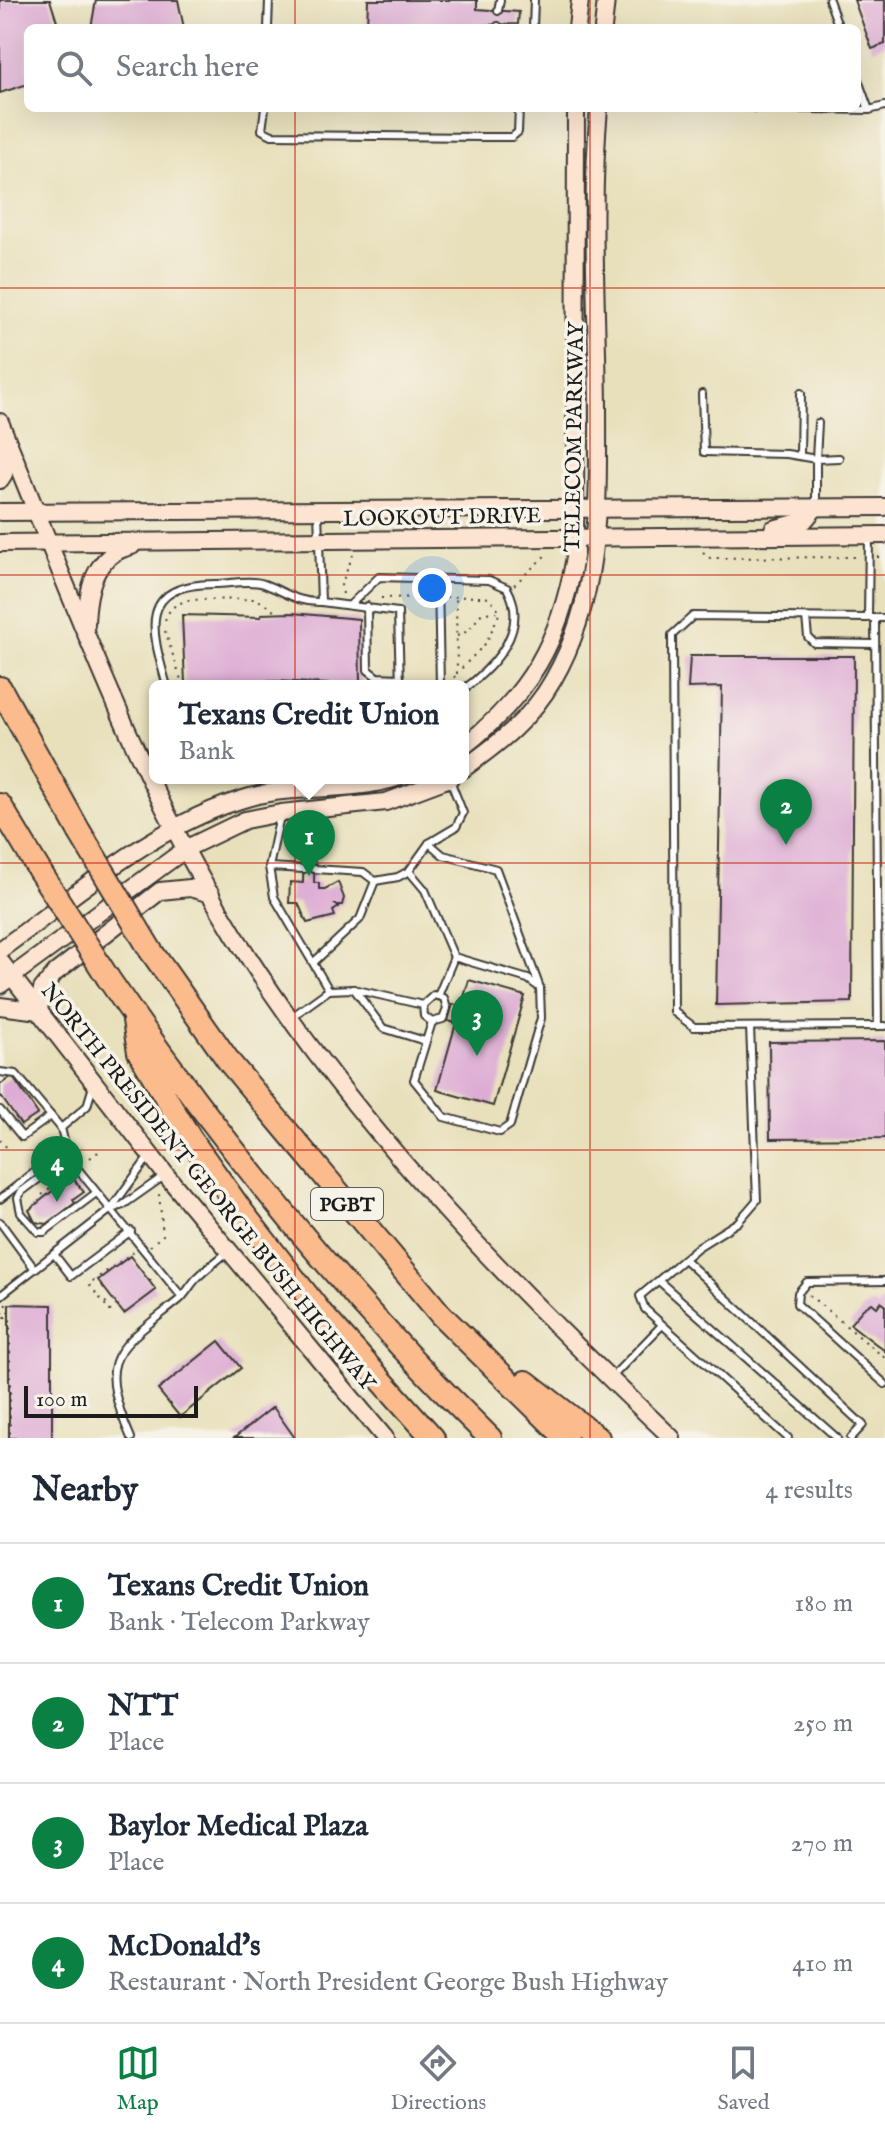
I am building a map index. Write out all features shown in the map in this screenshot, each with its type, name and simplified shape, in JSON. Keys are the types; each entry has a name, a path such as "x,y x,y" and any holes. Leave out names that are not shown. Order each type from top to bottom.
{"highway":[{"name":"PGBT","path":"0,688 79,831 151,951 230,1063 441,1315 566,1438"},
{"name":"PGBT","path":"0,805 108,978 222,1136 310,1244 395,1340 490,1438"},
{"path":"134,1015 139,1052 190,1138 243,1213 321,1313 433,1438"},
{"path":"441,1315 598,1438"}],"main road":[{"path":"577,24 580,0"},
{"path":"603,24 606,0"},
{"name":"TELECOM PARKWAY","path":"469,742 496,721 521,693 545,653 561,617 576,538 576,112"},
{"name":"TELECOM PARKWAY","path":"469,764 520,725 552,682 581,617 596,538 598,507 596,181 599,112"},
{"path":"0,422 48,543 149,777"},
{"path":"0,436 5,458 4,474 0,480"},
{"path":"741,537 804,521 816,507"},
{"name":"LOOKOUT DRIVE","path":"0,512 885,507"},
{"name":"LOOKOUT DRIVE","path":"0,543 877,535"},
{"path":"86,630 89,590 98,568 115,551 156,541"},
{"path":"153,784 211,894 290,1018 397,1157 492,1265 672,1438"},
{"path":"0,950 175,825 255,795 331,790 364,784"},
{"path":"6,980 187,848 245,820 386,802 434,784"},
{"path":"0,1006 39,1011 42,989 55,973 160,891 190,888 211,894"},
{"name":"NORTH PRESIDENT GEORGE BUSH HIGHWAY","path":"0,961 6,980 39,1011 150,1156 385,1438"}],"lane":[{"path":"268,24 269,0"},
{"path":"498,11 500,0"},
{"path":"533,24 534,0"},
{"path":"829,0 838,24"},
{"path":"861,88 869,110"},
{"path":"861,110 885,106"},
{"path":"262,112 262,130 272,135 512,137 518,132 519,112"},
{"path":"800,456 801,393"},
{"path":"702,394 704,452 839,458"},
{"path":"816,507 818,423"},
{"path":"318,511 321,602"},
{"path":"877,535 871,618 875,644 882,1026 694,1027 674,1012 672,635 693,616 806,618 871,618 885,618"},
{"path":"351,604 379,577 489,580 507,588 515,606 516,619 509,639 484,674 469,685"},
{"path":"438,579 444,680"},
{"path":"165,680 152,634 155,609 172,590 186,584 261,583 300,602 351,604 398,612 401,618 400,680"},
{"path":"367,606 368,670 377,677 391,680"},
{"path":"806,618 808,637 814,643 875,644"},
{"path":"375,881 409,871 429,843 456,827 463,813 452,784"},
{"path":"281,813 269,867 274,897 329,990"},
{"path":"429,843 443,855 496,869 540,988 541,1018 510,1125 500,1132 444,1117 414,1080 432,1022"},
{"path":"269,867 304,869"},
{"path":"314,869 363,872 375,881"},
{"path":"409,871 425,890 454,957 438,996"},
{"path":"314,962 360,919 375,881"},
{"path":"454,957 528,979 540,988"},
{"path":"353,989 383,1028 425,1041"},
{"path":"290,1018 329,990 353,989 423,1005"},
{"path":"423,1005 434,995 444,998 447,1009 443,1019 432,1022"},
{"path":"423,1005 424,1016 432,1022"},
{"path":"750,1027 757,1200 738,1222 684,1259 640,1296 645,1309 788,1438"},
{"path":"0,1072 16,1074 61,1128 68,1157 182,1297"},
{"path":"61,1128 87,1106 94,1082"},
{"path":"0,1110 22,1137 51,1116"},
{"path":"0,1199 64,1149"},
{"path":"0,1296 110,1210 150,1156"},
{"path":"68,1157 21,1192 18,1204 27,1220 38,1232 44,1232 96,1193"},
{"path":"110,1210 123,1205 166,1175"},
{"path":"0,1222 34,1268"},
{"path":"54,1254 71,1276 131,1231"},
{"path":"131,1438 112,1387 115,1361 131,1337 182,1297 197,1277 228,1251"},
{"path":"684,1259 863,1425 851,1438"},
{"path":"659,1281 837,1438"},
{"path":"885,1281 807,1282 797,1304 885,1384"},
{"path":"610,1379 662,1325"}],"path":[{"path":"697,546 710,558 858,557"},
{"path":"514,586 548,553"},
{"path":"343,594 341,585 353,555"},
{"path":"879,557 885,557"},
{"path":"381,598 431,597"},
{"path":"445,597 489,598 500,612"},
{"path":"453,680 457,678 456,597"},
{"path":"181,680 164,626 176,604 186,600 257,599 274,611"},
{"path":"457,673 486,643 500,612"},
{"path":"456,637 468,631 482,613 500,612"},
{"path":"0,1139 7,1148"},
{"path":"90,1158 101,1150"},
{"path":"42,1195 71,1172 75,1178"},
{"path":"150,1246 163,1235 159,1194"},
{"path":"117,1305 110,1311 89,1284 136,1250 139,1254"},
{"path":"148,1270 154,1278 150,1281"},
{"path":"798,1298 810,1295 885,1358"},
{"path":"104,1304 111,1298"},
{"path":"8,1301 2,1317 10,1317 10,1438"}],"building":[{"path":"0,0 50,0 58,24 24,24 24,85 0,93"},
{"path":"96,0 178,0 183,24 92,24"},
{"path":"368,0 477,0 477,9 519,12 518,24 367,24"},
{"path":"854,0 885,0 885,44 872,49"},
{"path":"292,613 359,619 360,680 185,680 182,615 261,617 261,614"},
{"path":"690,656 854,656 852,1002 716,1005 722,687 688,688"},
{"path":"304,841 315,841 314,883 319,883 319,889 325,889 338,882 344,898 342,905 336,905 339,907 333,911 335,916 307,923 298,903 289,903 290,882 303,883"},
{"path":"469,980 525,996 493,1106 437,1090 456,1023 448,1021 453,1004 461,1007"},
{"path":"885,1041 885,1138 770,1139 769,1042"},
{"path":"12,1076 38,1114 21,1125 0,1095 0,1085"},
{"path":"71,1176 84,1192 73,1200 75,1203 47,1224 35,1222 29,1210"},
{"path":"130,1256 156,1290 124,1314 98,1280"},
{"path":"881,1302 885,1305 885,1351 850,1324 863,1309 872,1303 877,1307"},
{"path":"9,1304 52,1305 52,1438 9,1438"},
{"path":"219,1341 241,1368 180,1417 158,1390"},
{"path":"273,1407 295,1438 234,1438"}],"place":[{"name":"NTT","path":"786,845"},
{"name":"Texans Credit Union","path":"309,876"},
{"name":"Baylor Medical Plaza","path":"477,1056"},
{"name":"McDonald's","path":"57,1202"}]}
